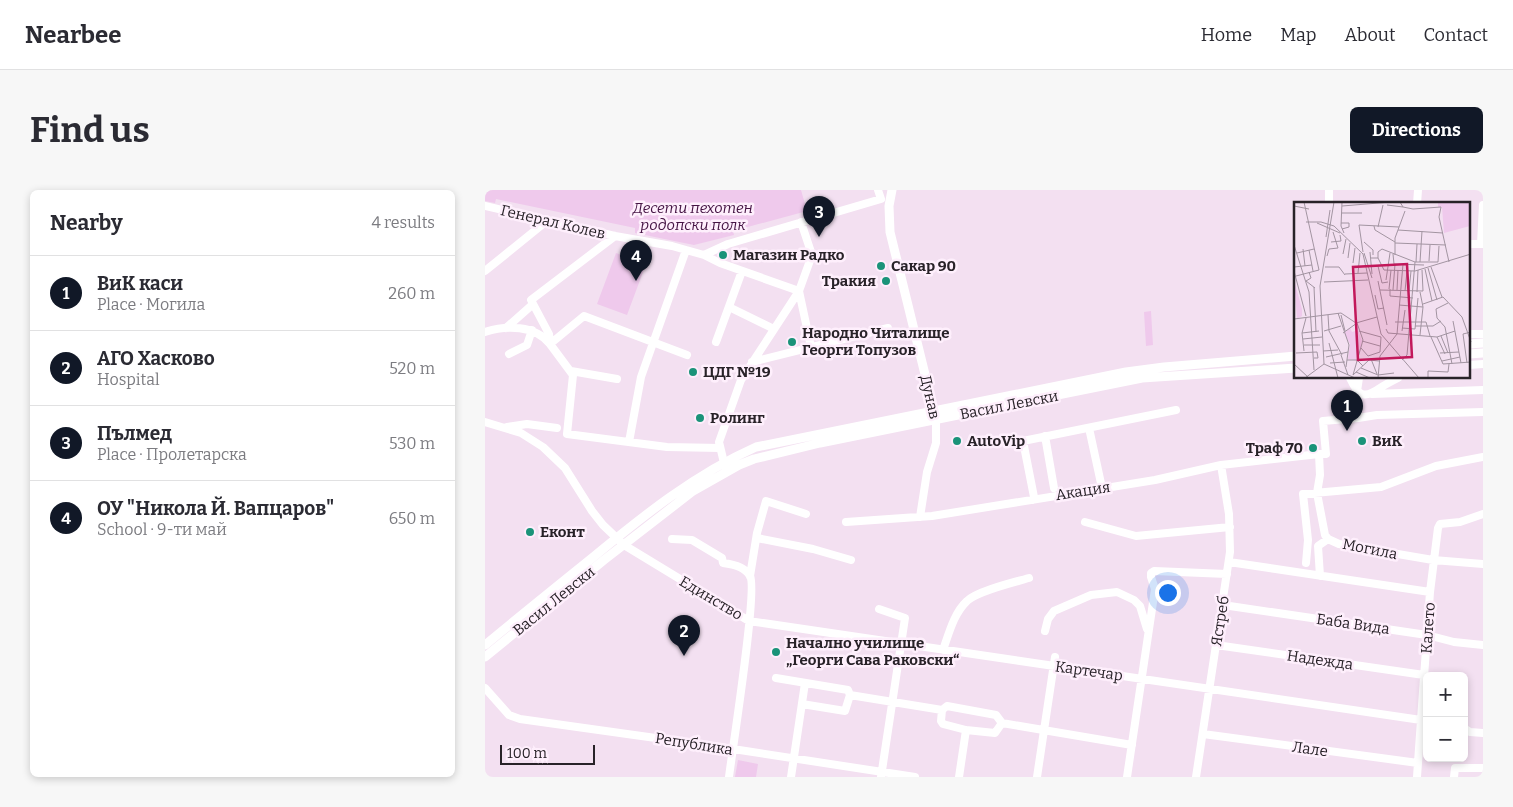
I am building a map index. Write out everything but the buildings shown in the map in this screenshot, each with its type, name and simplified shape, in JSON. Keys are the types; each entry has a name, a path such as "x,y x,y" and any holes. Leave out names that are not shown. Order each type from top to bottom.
{"main road":[{"name":"Дунав","path":"892,190 889,206 890,232 936,420"},
{"name":"Васил Левски","path":"485,657 693,491 756,447 1127,372 1256,358 1294,356"},
{"name":"Васил Левски","path":"485,645 668,498 694,480 726,468 768,455 1142,378 1294,368"}],"street":[{"path":"703,255 728,244 881,198 878,190"},
{"path":"1482,244 1483,205"},
{"name":"Генерал Колев","path":"485,206 615,236 687,250 799,291"},
{"path":"485,271 548,220"},
{"path":"726,468 719,442 741,380 799,291 812,256 801,222"},
{"path":"506,328 532,302 615,236"},
{"path":"629,442 641,377 687,250"},
{"path":"716,342 742,271"},
{"path":"799,291 811,347"},
{"path":"532,302 549,334 551,344"},
{"path":"729,308 774,328"},
{"path":"551,344 584,316 687,355"},
{"path":"485,332 506,328 532,330 540,334 551,344 573,375 567,434 667,447 720,448"},
{"path":"752,362 888,328"},
{"path":"509,354 527,345 532,330"},
{"path":"571,371 617,379"},
{"path":"1350,379 1357,392 1362,394 1483,390"},
{"path":"1359,379 1357,392 1358,418 1377,415 1483,412"},
{"path":"1373,394 1381,387 1396,379"},
{"path":"1033,500 1023,441 1176,410"},
{"name":"Могила","path":"1358,418 1323,421 1326,454 1319,454 1320,475 1317,493 1327,539 1339,544 1433,560 1483,564"},
{"name":"Дунав","path":"920,517 927,472 936,443 936,420"},
{"path":"485,422 506,427 527,424 557,428"},
{"name":"Единство","path":"506,427 534,441 558,460 571,476 592,511 624,545 749,621 729,777"},
{"path":"1089,428 1102,488"},
{"path":"1045,436 1054,488"},
{"name":"Акация","path":"846,522 920,517 1155,480 1221,464 1319,454"},
{"path":"1306,564 1307,540 1303,494 1381,487 1436,466 1483,457"},
{"name":"Ястреб","path":"1196,777 1229,562 1230,526 1221,464"},
{"path":"749,621 752,582 750,576 766,501 806,514"},
{"name":"Калето","path":"1424,672 1437,528 1439,524 1460,522 1483,514"},
{"path":"1085,522 1136,536 1230,526"},
{"path":"757,538 813,549 851,560"},
{"path":"672,539 696,542 722,558 723,563 733,564 750,576"},
{"path":"1320,576 1318,546 1327,539"},
{"path":"1229,562 1430,592"},
{"path":"1127,777 1155,589 1151,573 1155,571 1227,574"},
{"path":"943,650 958,612 968,600 1029,578"},
{"path":"1045,631 1048,619 1054,611 1091,595 1117,592 1134,600 1140,606 1149,634"},
{"name":"Баба Вида","path":"1223,605 1427,634 1455,642 1483,645"},
{"path":"879,610 905,618 881,774"},
{"name":"Картечар","path":"749,621 1210,689 1423,718"},
{"name":"Надежда","path":"1217,645 1423,675"},
{"path":"1037,777 1055,657"},
{"path":"776,678 848,690 850,695 845,711 802,704"},
{"path":"791,777 805,683"},
{"name":"Република","path":"485,688 509,715 520,719 794,759 881,774 915,777"},
{"path":"850,695 942,710"},
{"path":"1002,723 995,734 966,730 943,724 941,721 942,710 947,706 996,715 1002,723 1132,745"},
{"name":"Калето","path":"1417,777 1423,726"},
{"path":"959,777 966,730"},
{"path":"1468,731 1483,733"},
{"name":"Лале","path":"1203,734 1418,763"},
{"path":"1454,777 1455,768 1483,768"}],"green space":[{"name":"Десети пехотен родопски полк","path":"485,190 801,190 807,211 733,231 734,235 694,245 635,233 635,228 496,199 495,203 485,201"},
{"path":"616,253 646,264 627,315 597,304"},
{"path":"1151,311 1153,345 1146,346 1144,312"},
{"path":"738,760 758,764 756,777 735,777"}],"place":[{"name":"Пълмед","path":"819,237"},
{"name":"Магазин Радко","path":"723,255"},
{"name":"Сакар 90","path":"881,266"},
{"name":"ОУ \"Никола Й. Вапцаров\"","path":"636,281"},
{"name":"Тракия","path":"886,281"},
{"name":"Народно Читалище Георги Топузов","path":"792,342"},
{"name":"ЦДГ №19","path":"693,372"},
{"name":"Ролинг","path":"700,418"},
{"name":"ВиК каси","path":"1347,431"},
{"name":"AutoVip","path":"957,441"},
{"name":"ВиК","path":"1362,441"},
{"name":"Траф 70","path":"1313,448"},
{"name":"Еконт","path":"530,532"},
{"name":"Начално училище „Георги Сава Раковски“","path":"776,652"},
{"name":"АГО Хасково","path":"684,656"}]}
